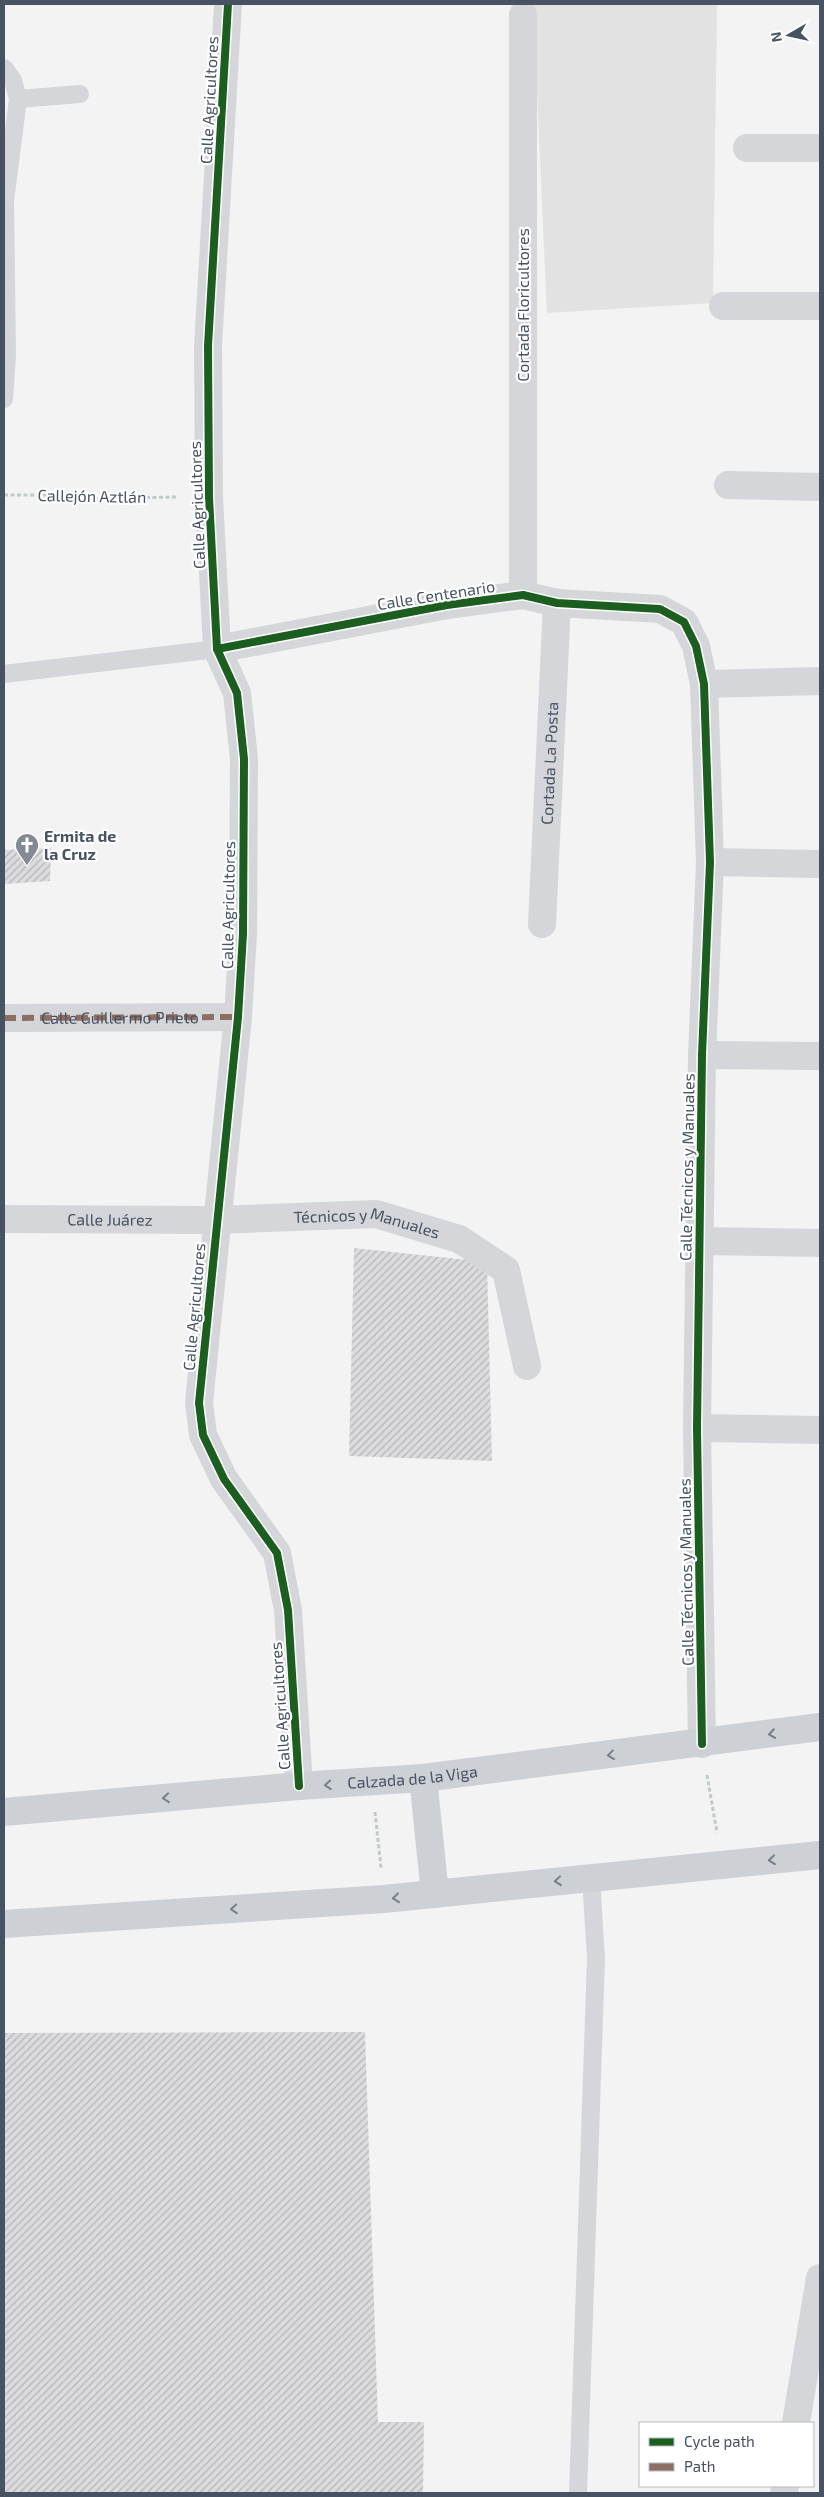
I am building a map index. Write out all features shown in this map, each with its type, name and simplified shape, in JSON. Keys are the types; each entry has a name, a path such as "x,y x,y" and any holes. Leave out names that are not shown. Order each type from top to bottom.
{"main road":[{"name":"Calzada de la Viga","path":"4,1812 299,1786 423,1778 702,1744 820,1727"},
{"path":"423,1778 435,1894"},
{"path":"4,1924 384,1899 820,1855"}],"street":[{"name":"Calle Agricultores","path":"228,4 208,346 209,496 217,649 237,693 244,759 243,934 238,1017 199,1403 203,1435 224,1479 277,1553 288,1610 299,1786"},
{"name":"Cortada Floricultores","path":"522,595 523,15"},
{"path":"747,148 820,148"},
{"path":"723,306 820,306"},
{"path":"728,485 820,487"},
{"name":"Calle Centenario","path":"217,649 447,605 522,595 557,603 660,609"},
{"name":"Cortada La Posta","path":"542,924 557,603"},
{"name":"Calle Técnicos y Manuales","path":"660,609 684,622 696,646 704,684 710,862 702,1056 697,1428 702,1744"},
{"path":"704,684 820,681"},
{"path":"710,862 820,864"},
{"name":"Calle Guillermo Prieto","path":"4,1018 238,1017"},
{"path":"702,1056 820,1056"},
{"name":"Técnicos y Manuales","path":"216,1220 376,1214 459,1239 506,1270 527,1366"},
{"name":"Calle Juárez","path":"4,1219 216,1220"},
{"path":"700,1241 820,1243"},
{"path":"697,1428 820,1430"},
{"path":"796,2422 820,2278"}],"lane":[{"path":"4,68 13,80 18,99 5,186 7,354 4,399"},
{"path":"18,99 80,94"},
{"name":"Calle Centenario","path":"4,674 217,649"},
{"path":"578,2493 596,1958 591,1878"}],"path":[{"path":"702,1744 722,1866"},
{"path":"372,1782 384,1899"}],"shaded area":[{"path":"533,4 717,4 713,303 547,313"}],"building":[{"name":"Ermita de la Cruz","path":"51,848 50,881 4,884 4,850"},
{"path":"354,1248 487,1262 492,1461 349,1456"},
{"path":"365,2032 378,2422 424,2422 423,2493 4,2493 4,2033"}],"marked path":[{"path":"4,1018 238,1017"}],"cycle path":[{"path":"228,4 208,346 209,497 217,649 237,693 244,759 243,934 238,1017 199,1403 203,1435 224,1479 277,1553 288,1610 299,1786"},
{"path":"217,649 447,605 523,595 557,603 660,609 684,622 696,646 704,684 710,862 702,1055 697,1428 702,1744"}],"place":[{"name":"Ermita de la Cruz","path":"27,866"}]}
